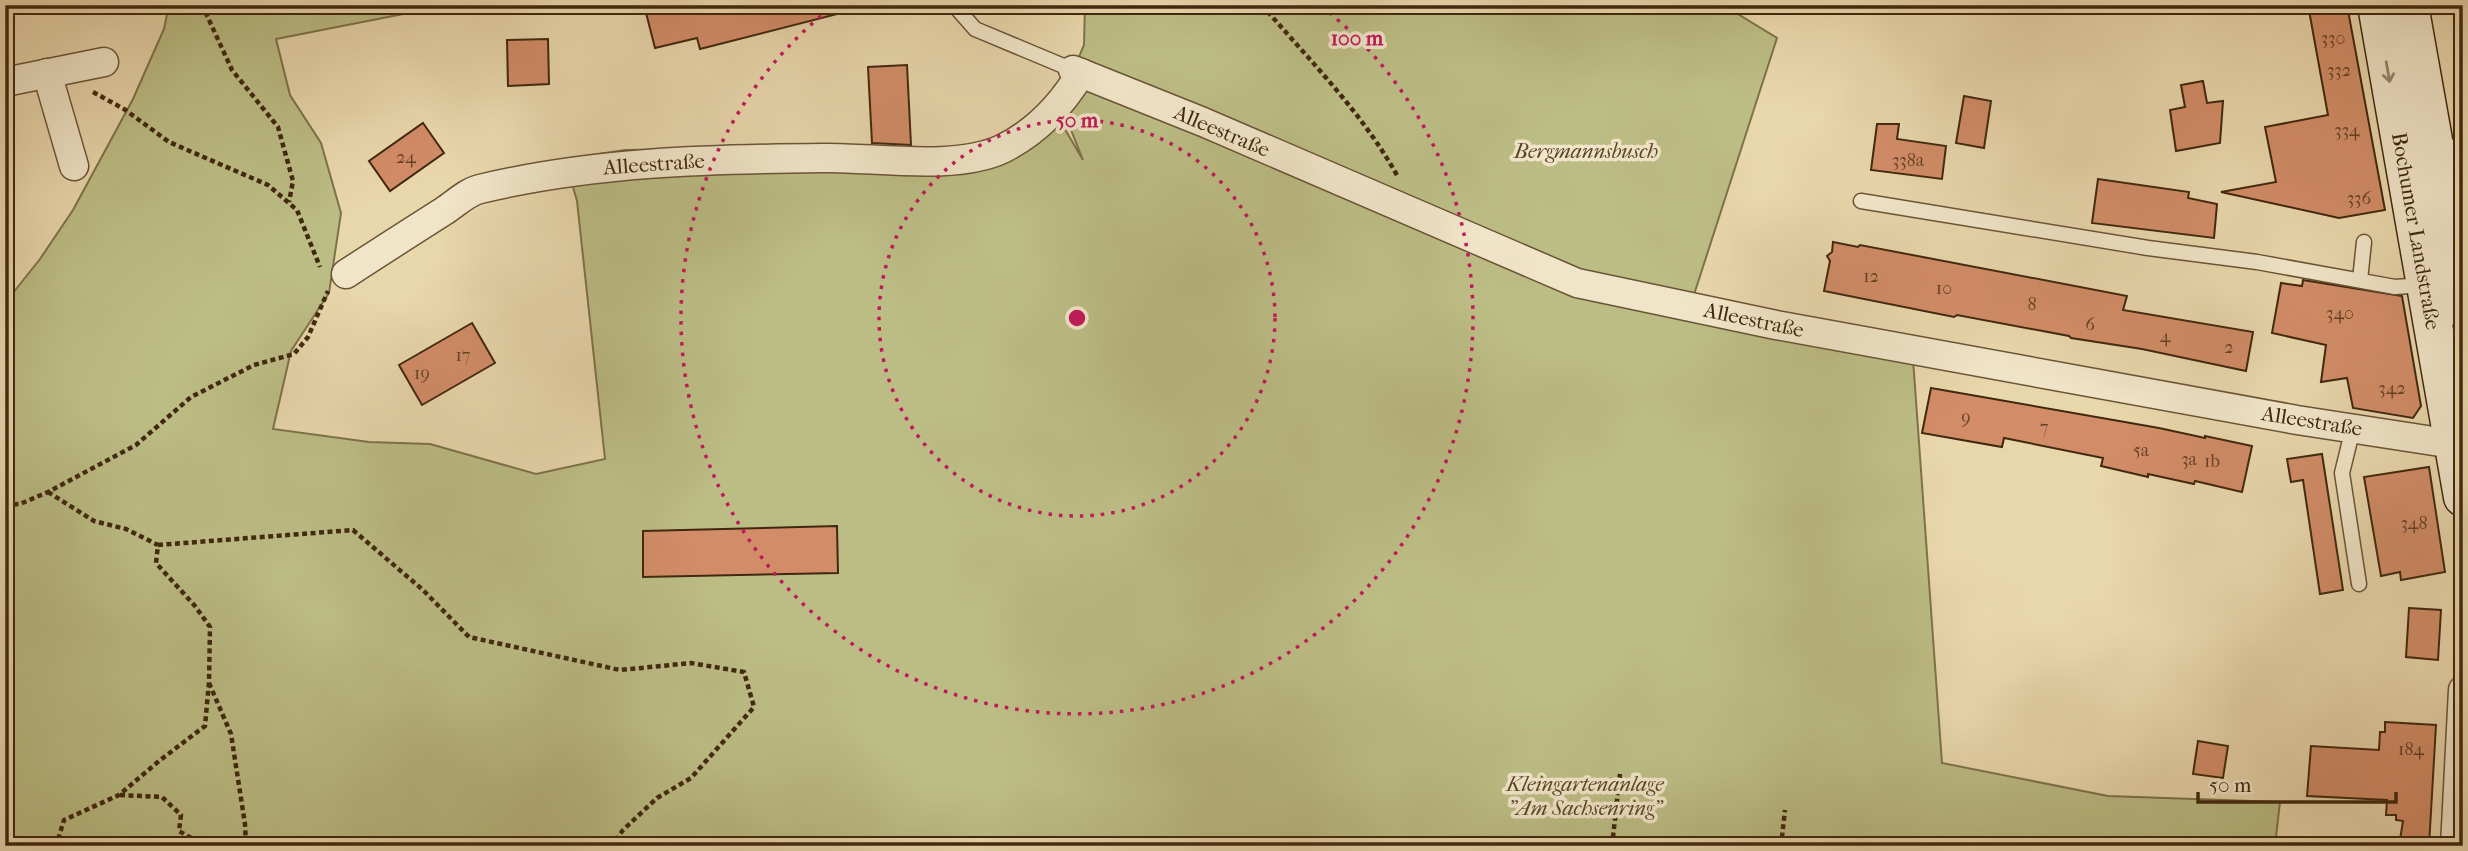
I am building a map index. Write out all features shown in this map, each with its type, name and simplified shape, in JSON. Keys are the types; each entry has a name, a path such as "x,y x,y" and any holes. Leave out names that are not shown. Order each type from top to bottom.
{"main road":[{"name":"Bochumer Landstraße","path":"2376,5 2425,285 2456,428 2463,497"},
{"name":"Bochumer Landstraße","path":"2409,5 2450,155 2463,309"}],"street":[{"path":"5,82 104,62"},
{"path":"55,72 74,166"},
{"name":"Alleestraße","path":"340,276 476,190 595,169 688,160 827,158 923,162 975,157 1001,149 1042,123 1065,100 1077,72 1203,122 1577,283 1776,325 2353,428 2456,428"},
{"path":"2455,846 2463,690"}],"lane":[{"path":"954,5 975,29 1077,72"},
{"path":"1861,201 2395,286 2425,285"},
{"path":"2360,280 2364,242"},
{"path":"2353,428 2342,473 2360,584"}],"path":[{"path":"207,5 204,9 232,70 278,127 293,181 289,202"},
{"path":"1262,5 1336,87 1368,129 1400,181 1405,196 1405,210"},
{"path":"5,505 20,504 48,492 136,445 191,397 254,365 294,354 308,337 340,276 325,274 318,265 297,210 268,185 169,142 124,109 71,83 55,72"},
{"path":"48,492 94,521 126,529 158,545 353,530 423,590 469,637 620,670 691,663 744,673 754,707 691,778 657,798 623,830 612,846"},
{"path":"56,846 64,820 119,794 205,726 210,627 156,563 158,545"},
{"path":"209,682 231,734 246,846"},
{"path":"1612,846 1620,774"},
{"path":"119,794 162,797 181,815 179,831 205,846"},
{"path":"1781,846 1785,810"}],"green space":[{"path":"169,5 449,5 276,39 290,95 321,143 341,213 329,293 291,351 273,429 369,442 430,444 536,474 605,459 577,201 565,159 625,150 826,147 908,154 970,146 999,138 1056,93 1076,64 1084,45 1085,5 1723,5 1777,38 1690,307 1913,359 1942,763 2108,796 2280,802 2275,846 5,846 5,303 40,259 73,210 133,99 164,29","holes":["1059,100 1083,160 1066,131"]}],"building":[{"path":"644,5 840,5 841,13 700,49 697,38 655,48"},
{"path":"2308,5 2347,5 2385,210 2339,218 2221,192 2276,182 2265,127 2328,115"},
{"path":"548,39 549,84 508,86 507,40"},
{"path":"907,65 911,145 872,143 868,67"},
{"path":"2203,81 2207,103 2223,101 2220,143 2176,151 2170,110 2185,107 2181,85"},
{"path":"1964,96 1991,101 1984,148 1956,143"},
{"path":"423,123 444,153 390,191 369,161"},
{"path":"1877,124 1899,124 1897,139 1946,146 1942,179 1871,170"},
{"path":"2098,179 2189,192 2188,198 2217,204 2214,238 2092,223"},
{"path":"1833,242 2127,296 2123,310 2253,332 2246,371 2142,349 1957,315 1954,317 1824,291 1830,261 1827,256 1832,252"},
{"path":"2303,280 2402,296 2421,406 2413,418 2353,408 2347,378 2321,382 2326,345 2272,333 2281,283 2302,286"},
{"path":"472,323 495,363 422,405 399,365"},
{"path":"1931,388 2252,446 2242,492 2195,481 2194,484 2148,474 2148,477 2101,466 2103,458 2004,438 2002,447 1922,433"},
{"path":"2322,454 2343,590 2320,594 2303,480 2291,482 2287,459"},
{"path":"2429,467 2445,572 2401,580 2400,572 2381,576 2364,477"},
{"path":"837,526 838,573 643,577 643,531"},
{"path":"2409,608 2441,610 2438,660 2406,657"},
{"path":"2385,722 2436,725 2429,846 2399,846 2403,821 2396,820 2396,815 2386,815 2387,800 2307,796 2311,746 2379,750 2380,732 2385,732"},
{"path":"2198,741 2228,746 2223,778 2193,774"}],"park label":[{"name":"Bergmannsbusch","path":"1586,151"},
{"name":"Kleingartenanlage \"Am Sachsenring\"","path":"1585,796"}]}
